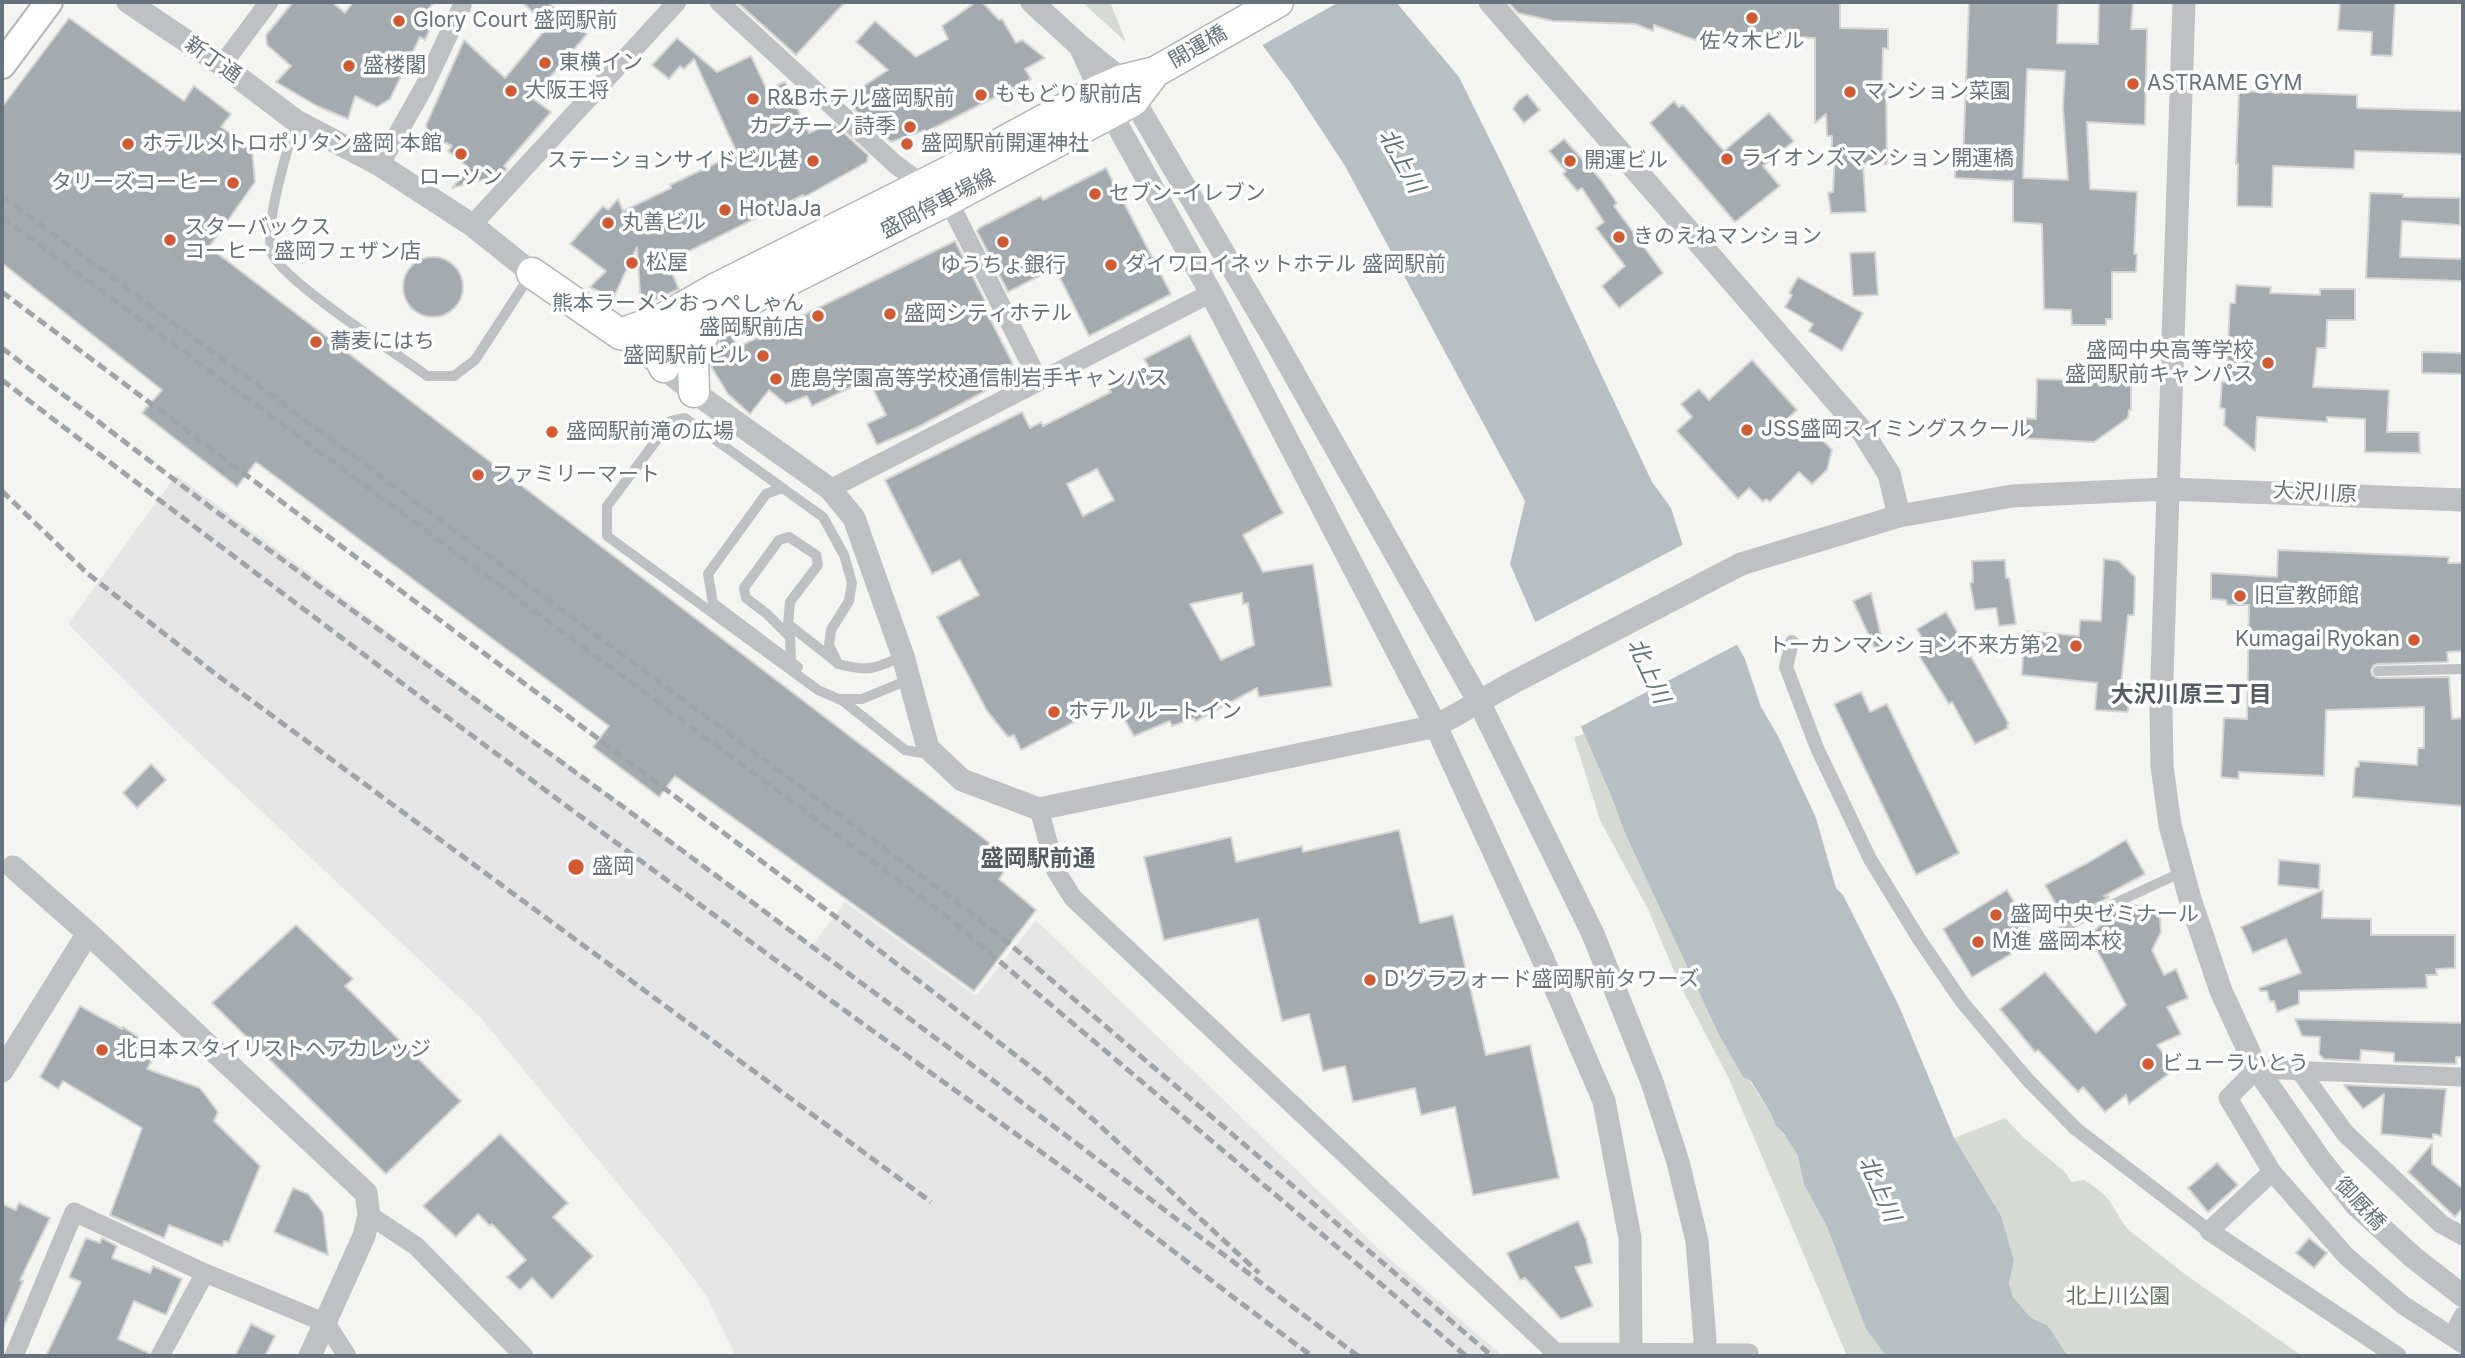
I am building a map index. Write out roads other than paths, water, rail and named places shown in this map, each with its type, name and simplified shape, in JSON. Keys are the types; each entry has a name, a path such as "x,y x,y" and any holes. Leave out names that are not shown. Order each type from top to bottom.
{"main road":[{"path":"2,65 49,2"},
{"name":"開運橋","path":"1156,72 1278,2"},
{"name":"盛岡停車場線","path":"620,334 660,342 709,322 948,200 1156,72"},
{"name":"盛岡停車場線","path":"660,342 713,290 922,184 1116,96"},
{"path":"532,273 620,334"},
{"path":"694,392 693,357 709,322"}],"street":[{"name":"新丁通","path":"128,2 222,65 296,121 380,165 472,225 532,273"},
{"path":"222,65 269,2"},
{"path":"380,165 423,89 462,2"},
{"path":"472,225 677,2"},
{"path":"719,2 895,164 922,184"},
{"path":"1032,2 1080,46 1116,96 1269,330 1479,702 1593,934 1652,1082 1678,1162 1698,1241 1705,1340 1703,1356"},
{"path":"1490,2 1862,431 1889,474 1899,516"},
{"name":"御厩橋","path":"2184,2 2161,708 2162,766 2171,825 2221,991 2257,1069 2321,1161 2356,1205 2414,1258 2463,1296"},
{"path":"1116,96 1211,292 1436,726 1542,957 1604,1101 1630,1238 1631,1356"},
{"path":"948,200 1039,381"},
{"path":"830,489 1211,292"},
{"path":"620,334 660,342 694,392 830,489 854,518 903,656 928,748 962,780 1039,809 1056,871 1073,898 1555,1352 1749,1353"},
{"name":"大沢川原","path":"1039,809 1436,726 1512,683 1741,564 1899,516 2012,496 2167,489 2463,500"},
{"path":"1791,642 1786,667 1823,760 1870,859 1962,1002 2027,1079 2076,1129 2209,1231 2397,1356"},
{"path":"13,867 88,933 366,1193 369,1215 364,1236 310,1356"},
{"path":"2,1071 88,933"},
{"path":"2463,1077 2257,1069 2228,1098 2272,1172 2346,1256 2403,1306 2458,1340 2463,1316"},
{"path":"2300,1071 2345,1133 2441,1224 2463,1236"},
{"path":"2209,1231 2272,1172"},
{"path":"13,1356 74,1212 205,1273 326,1323 347,1356"},
{"path":"369,1215 416,1246 524,1356"},
{"path":"160,1356 205,1273"}],"lane":[{"path":"296,121 271,226 272,254 295,282 427,376 454,376 475,360 532,273"},
{"path":"838,664 829,645 831,631 849,601 852,583 844,555 823,517 685,418 671,421 607,506 607,536 818,690 843,701 862,699 908,680"},
{"path":"782,488 766,495 708,573 713,603 905,750 935,755"},
{"path":"791,662 790,637 746,598 744,588 779,540 789,537 817,555 818,565 790,602 788,624 838,664 862,670 903,656"},
{"path":"2378,671 2463,669"},
{"path":"2064,927 2183,872"}],"water":[{"name":"北上川","path":"1230,2 1396,2 1459,77 1652,482 1671,508 1684,549 1745,659 1761,707 1778,736 1816,818 1836,888 1843,895 1899,1006 1954,1138 2001,1216 2014,1261 2009,1283 2013,1297 2030,1317 2048,1326 2068,1356 1886,1356 1866,1329 1827,1227 1804,1185 1798,1156 1776,1126 1751,1081 1743,1077 1718,1033 1624,831 1510,564 1525,501 1345,166 1290,82"}],"railway":[{"path":"2,196 950,897 1007,942 1492,1356"},
{"path":"2,217 940,911 1466,1356"},
{"path":"2,292 832,914 1040,1074 1096,1122 1259,1273"},
{"path":"2,348 214,510 622,806 987,1076 1358,1356"},
{"path":"2,380 513,766 1066,1170 1312,1356"},
{"path":"2,491 87,573 213,672 931,1202"}],"place":[{"name":"佐々木ビル","path":"1752,18"},
{"name":"Glory Court 盛岡駅前","path":"399,21"},
{"name":"東横イン","path":"545,63"},
{"name":"盛楼閣","path":"349,66"},
{"name":"ASTRAME GYM","path":"2133,84"},
{"name":"大阪王将","path":"511,91"},
{"name":"マンション菜園","path":"1850,92"},
{"name":"ももどり駅前店","path":"981,95"},
{"name":"R&Bホテル盛岡駅前","path":"753,99"},
{"name":"カプチーノ詩季","path":"910,127"},
{"name":"ホテルメトロポリタン盛岡 本館","path":"128,144"},
{"name":"盛岡駅前開運神社","path":"907,144"},
{"name":"ローソン","path":"461,154"},
{"name":"ライオンズマンション開運橋","path":"1727,159"},
{"name":"ステーションサイドビル甚","path":"813,161"},
{"name":"開運ビル","path":"1570,161"},
{"name":"タリーズコーヒー","path":"233,183"},
{"name":"セブン-イレブン","path":"1095,194"},
{"name":"HotJaJa","path":"725,210"},
{"name":"丸善ビル","path":"608,223"},
{"name":"きのえねマンション","path":"1619,237"},
{"name":"スターバックス コーヒー 盛岡フェザン店","path":"170,240"},
{"name":"ゆうちょ銀行","path":"1003,242"},
{"name":"松屋","path":"632,263"},
{"name":"ダイワロイネットホテル 盛岡駅前","path":"1111,265"},
{"name":"盛岡シティホテル","path":"890,314"},
{"name":"熊本ラーメンおっぺしゃん 盛岡駅前店","path":"818,316"},
{"name":"蕎麦にはち","path":"316,342"},
{"name":"盛岡駅前ビル","path":"763,356"},
{"name":"盛岡中央高等学校 盛岡駅前キャンパス","path":"2268,363"},
{"name":"鹿島学園高等学校通信制岩手キャンパス","path":"776,379"},
{"name":"JSS盛岡スイミングスクール","path":"1747,430"},
{"name":"盛岡駅前滝の広場","path":"552,432"},
{"name":"ファミリーマート","path":"478,475"},
{"name":"旧宣教師館","path":"2240,596"},
{"name":"Kumagai Ryokan","path":"2414,640"},
{"name":"トーカンマンション不来方第２","path":"2076,646"},
{"name":"ホテル ルートイン","path":"1054,712"},
{"name":"盛岡","path":"576,867"},
{"name":"盛岡中央ゼミナール","path":"1996,915"},
{"name":"M進 盛岡本校","path":"1978,942"},
{"name":"D'グラフォード盛岡駅前タワーズ","path":"1370,980"},
{"name":"北日本スタイリストヘアカレッジ","path":"102,1050"},
{"name":"ビューラいとう","path":"2148,1064"}],"district":[{"name":"大沢川原三丁目","path":"2191,695"},
{"name":"盛岡駅前通","path":"1038,859"}],"park label":[{"name":"北上川公園","path":"2118,1297"}]}
